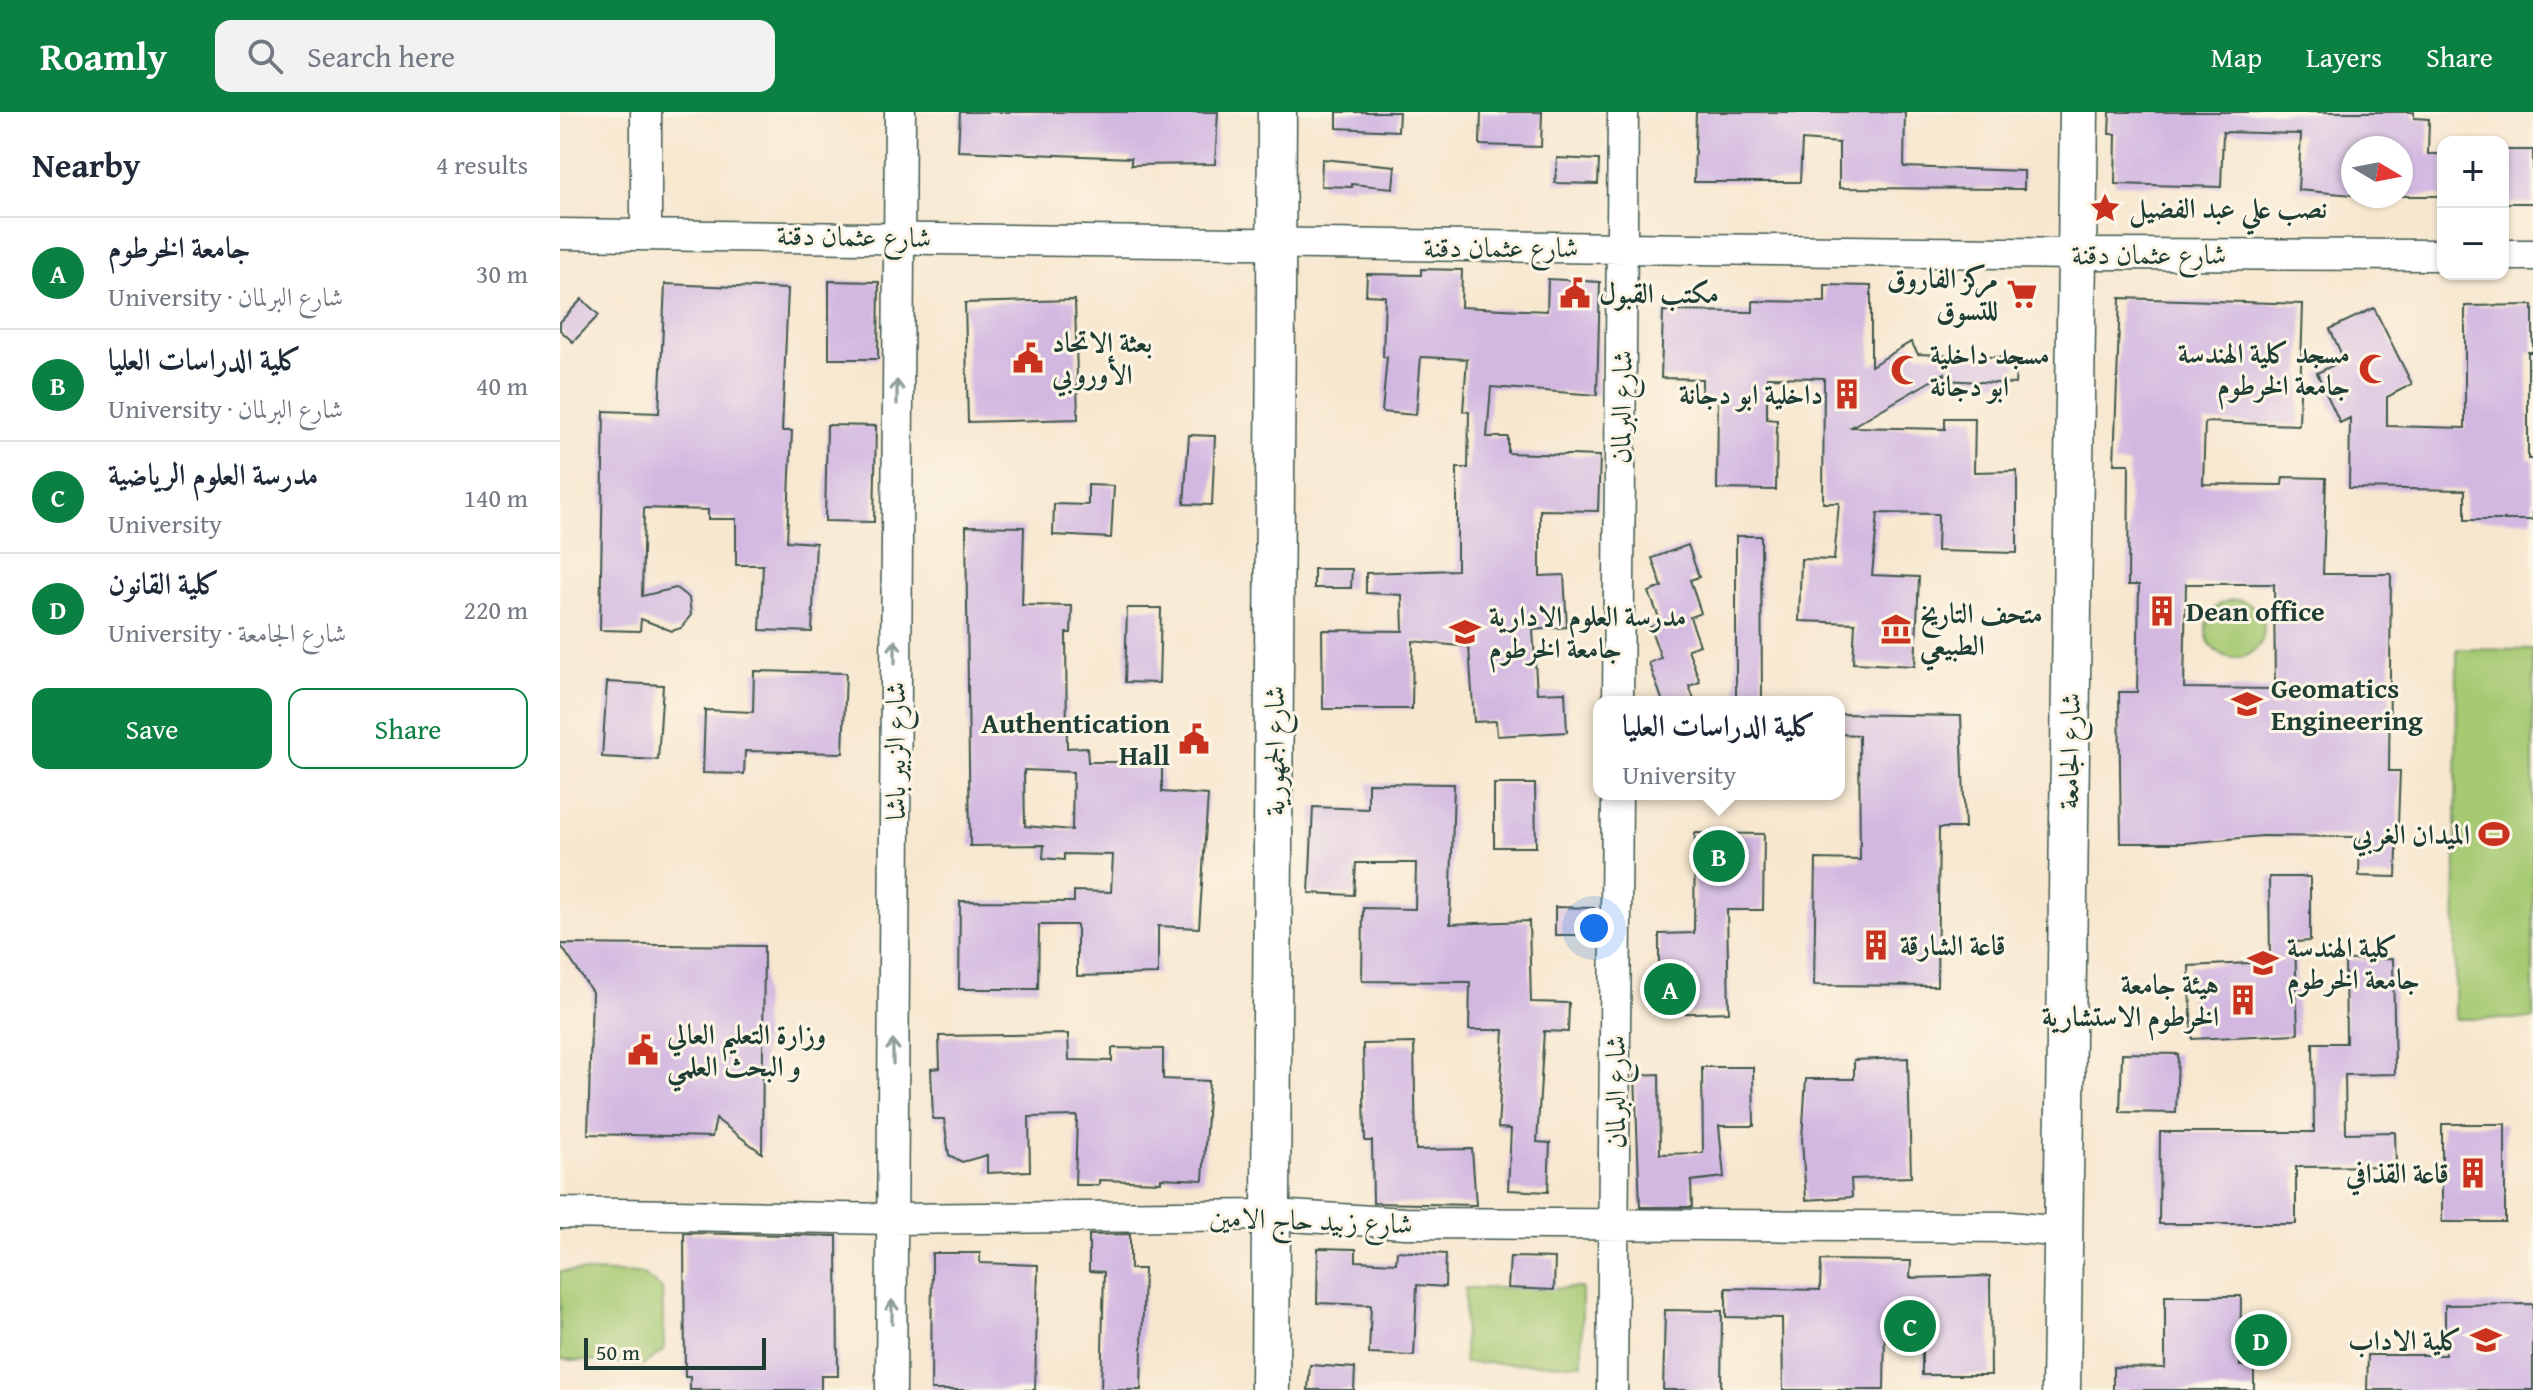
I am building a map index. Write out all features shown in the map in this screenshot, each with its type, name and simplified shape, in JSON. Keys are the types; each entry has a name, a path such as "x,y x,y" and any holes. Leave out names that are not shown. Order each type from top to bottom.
{"main road":[{"name":"شارع الجمهورية","path":"1270,1390 1277,112"},
{"name":"شارع الجامعة","path":"2061,1390 2079,112"}],"street":[{"path":"646,112 646,234"},
{"name":"شارع الزبير باشا","path":"891,1390 900,112"},
{"name":"شارع البرلمان","path":"1618,696 1623,112"},
{"path":"560,218 574,234 560,253"},
{"name":"شارع عثمان دقنة","path":"574,234 897,236 1276,245 2437,255"},
{"path":"2509,255 2533,255"},
{"name":"شارع البرلمان","path":"1612,1390 1617,800"},
{"name":"شارع زبيد حاج الامين","path":"560,1213 892,1219 1273,1215 1405,1223 2010,1227 2061,1232"}],"green space":[{"path":"2235,600 2246,602 2255,609 2262,618 2262,640 2255,649 2246,656 2235,658 2224,656 2215,649 2208,640 2206,629 2208,618 2215,609 2224,602"},
{"name":"الميدان الغربي","path":"2457,649 2533,650 2533,1019 2455,1019"},
{"path":"560,1271 641,1274 662,1289 664,1350 643,1365 560,1359"},
{"path":"1465,1288 1582,1288 1582,1364 1464,1363"}],"building":[{"path":"960,112 1218,112 1215,164 1131,165 1131,158 958,151"},
{"path":"1337,112 1399,112 1398,131 1337,128"},
{"path":"1481,112 1542,112 1541,147 1480,145"},
{"path":"1696,112 1905,112 1904,167 2024,171 2024,189 1839,188 1839,143 1802,140 1800,182 1694,182"},
{"path":"2110,112 2414,112 2414,118 2429,119 2428,154 2437,154 2437,196 2413,196 2413,136 2341,136 2341,194 2298,190 2301,134 2223,132 2221,187 2115,184 2116,134 2109,134"},
{"path":"2509,150 2533,150 2533,203 2509,203"},
{"path":"1557,158 1599,160 1598,184 1555,183"},
{"path":"1322,159 1395,166 1393,188 1352,184 1352,187 1321,186"},
{"path":"1421,269 1462,270 1461,307 1547,311 1548,279 1600,282 1597,395 1491,387 1487,437 1508,437 1508,453 1600,456 1598,511 1540,510 1540,576 1564,575 1567,627 1533,630 1537,693 1565,692 1567,732 1497,736 1496,721 1474,722 1469,647 1413,641 1412,709 1323,709 1322,630 1403,631 1402,595 1366,593 1366,573 1457,570 1457,468 1468,468 1469,412 1463,411 1467,359 1421,357 1416,415 1382,412 1387,357 1383,357 1385,296 1366,295 1367,274 1421,275"},
{"path":"829,281 879,282 878,359 829,359"},
{"path":"665,284 788,289 782,431 792,431 787,541 816,543 812,632 760,630 763,565 736,565 736,519 708,519 708,510 644,508 642,596 676,588 689,598 691,615 681,628 672,631 641,619 640,631 600,630 604,411 659,413"},
{"path":"1825,285 1871,286 1871,366 1911,342 1918,354 2017,358 2015,384 1945,380 1945,373 1851,427 1945,429 1945,418 1975,418 1974,472 2017,471 2017,553 1937,551 1938,514 1878,513 1872,575 1919,577 1915,666 1853,663 1855,623 1799,621 1801,559 1834,560 1839,503 1823,503 1824,378 1767,377 1767,419 1777,420 1776,490 1717,489 1718,399 1702,399 1702,379 1661,378 1663,311 1753,312 1753,301 1825,302"},
{"path":"2120,298 2303,304 2299,425 2205,422 2203,484 2282,485 2283,477 2326,478 2323,574 2391,574 2389,771 2400,771 2396,877 2359,876 2360,837 2262,836 2185,843 2121,843 2119,692 2137,692 2139,585 2128,585 2129,464 2114,464","holes":["2186,584 2274,584 2275,689 2184,688"]},
{"path":"582,299 599,315 573,342 560,330 560,322"},
{"path":"1075,300 1078,419 968,422 965,303"},
{"path":"2533,305 2533,352 2528,352 2528,459 2533,459 2533,520 2465,520 2465,490 2349,488 2350,418 2340,423 2317,373 2344,360 2330,329 2374,308 2412,384 2387,397 2387,426 2465,428 2465,306"},
{"path":"827,425 876,426 874,522 825,521"},
{"path":"1189,435 1215,436 1212,505 1184,504"},
{"path":"1088,485 1114,486 1111,538 1053,535 1054,504 1088,505"},
{"path":"966,526 1024,527 1022,605 1072,606 1071,633 1066,633 1067,748 1087,747 1088,762 1162,762 1162,792 1208,795 1199,928 1158,926 1158,974 1077,976 1077,925 1039,925 1038,989 959,989 960,901 1074,902 1074,891 1111,892 1113,855 1064,854 1064,860 1043,858 1044,845 970,846","holes":["1024,770 1073,772 1072,830 1025,826"]},
{"path":"1736,536 1761,536 1762,696 1736,696"},
{"path":"1688,545 1699,577 1690,580 1701,613 1690,617 1700,645 1688,649 1700,682 1689,686 1693,696 1661,696 1649,663 1661,658 1650,627 1661,623 1649,592 1662,587 1652,558"},
{"path":"1314,569 1352,569 1351,588 1314,588"},
{"path":"1127,608 1161,608 1159,683 1125,682"},
{"path":"754,671 846,673 843,753 745,751 744,774 703,773 705,710 753,712"},
{"path":"607,682 663,685 658,760 602,757"},
{"path":"1845,714 1961,716 1965,828 1939,828 1937,986 1814,985 1816,859 1860,860 1859,735 1845,734"},
{"path":"1368,783 1454,784 1450,924 1529,921 1531,1002 1569,1003 1568,1032 1544,1031 1537,1142 1550,1143 1548,1192 1508,1190 1511,1129 1498,1128 1504,1030 1469,1030 1470,982 1362,981 1363,908 1415,909 1416,863 1356,863 1354,895 1309,893 1313,807 1368,809"},
{"path":"1494,784 1535,784 1536,847 1494,847"},
{"path":"1695,833 1764,834 1763,910 1727,910 1729,1012 1659,1014 1659,934 1694,933"},
{"name":"هيئة جامعة الخرطوم الاستشارية","path":"2269,877 2310,877 2310,941 2295,942 2298,1034 2192,1039 2189,966 2270,962"},
{"path":"1555,907 1594,908 1594,935 1555,935"},
{"path":"560,944 764,946 762,1153 716,1119 712,1137 588,1134 592,992"},
{"path":"2393,959 2395,1074 2345,1075 2346,1133 2395,1132 2396,1166 2296,1167 2296,1224 2159,1224 2160,1132 2314,1132 2313,1043 2346,1043 2345,960"},
{"path":"1068,1034 1069,1060 1112,1061 1112,1048 1163,1049 1163,1079 1209,1081 1203,1180 1099,1180 1099,1185 1075,1185 1077,1116 1029,1117 1030,1171 987,1173 987,1155 962,1162 949,1155 944,1119 933,1119 931,1069 940,1068 939,1036"},
{"path":"1414,1043 1416,1150 1472,1149 1476,1205 1373,1203 1372,1141 1365,1141 1363,1044"},
{"path":"2122,1053 2178,1054 2176,1113 2120,1112"},
{"path":"1908,1058 1911,1177 1851,1179 1852,1197 1806,1200 1802,1139 1806,1079 1854,1079 1854,1060"},
{"path":"1702,1067 1753,1067 1754,1126 1719,1126 1724,1177 1691,1181 1692,1207 1640,1207 1635,1075 1659,1074 1660,1154 1703,1153"},
{"name":"قاعة القذافي","path":"2442,1124 2505,1124 2505,1222 2442,1222"},
{"path":"684,1233 837,1236 838,1376 821,1376 821,1390 690,1390 690,1377 685,1377"},
{"path":"1130,1234 1130,1269 1144,1269 1141,1390 1101,1390 1104,1272 1089,1271 1089,1235"},
{"path":"1318,1248 1356,1249 1356,1261 1396,1263 1397,1251 1446,1254 1445,1287 1417,1285 1414,1356 1369,1354 1371,1305 1317,1303"},
{"path":"932,1253 980,1253 980,1263 1038,1265 1035,1390 931,1390"},
{"path":"1510,1257 1555,1258 1554,1290 1508,1288"},
{"path":"1821,1260 1911,1261 1910,1278 1990,1276 1991,1375 1922,1375 1922,1331 1885,1330 1884,1390 1783,1390 1782,1318 1726,1317 1726,1288 1820,1290"},
{"path":"2165,1296 2241,1296 2240,1366 2254,1366 2254,1390 2113,1390 2113,1367 2165,1368"},
{"name":"كلية الاداب","path":"2533,1304 2533,1390 2367,1390 2368,1355 2445,1355 2445,1305"},
{"path":"1665,1310 1722,1311 1721,1390 1663,1390"},
{"path":"1310,1365 1355,1368 1354,1390 1308,1390"}],"place":[{"name":"نصب علي عبد الفضيل","path":"2105,208"},
{"name":"مكتب القبول","path":"1575,293"},
{"name":"مركز الفاروق للتسوق","path":"2022,294"},
{"name":"بعثة الاتحاد الأوروبي","path":"1028,358"},
{"name":"مسجد كلية الهندسة جامعة الخرطوم","path":"2374,369"},
{"name":"مسجد داخلية ابو دجانة","path":"1906,370"},
{"name":"داخلية ابو دجانة","path":"1847,394"},
{"name":"Dean office","path":"2162,611"},
{"name":"متحف التاريخ الطبيعي","path":"1896,629"},
{"name":"مدرسة العلوم الادارية جامعة الخرطوم","path":"1465,632"},
{"name":"Geomatics Engineering","path":"2247,704"},
{"name":"Authentication Hall","path":"1194,739"},
{"name":"الميدان الغربي","path":"2494,834"},
{"name":"كلية الدراسات العليا","path":"1719,856"},
{"name":"قاعة الشارقة","path":"1876,945"},
{"name":"كلية الهندسة جامعة الخرطوم","path":"2263,963"},
{"name":"جامعة الخرطوم","path":"1670,989"},
{"name":"هيئة جامعة الخرطوم الاستشارية","path":"2243,1000"},
{"name":"وزارة التعليم العالي و البحث العلمي","path":"643,1050"},
{"name":"قاعة القذافي","path":"2473,1173"},
{"name":"مدرسة العلوم الرياضية","path":"1910,1326"},
{"name":"كلية القانون","path":"2261,1340"},
{"name":"كلية الاداب","path":"2486,1340"}]}
